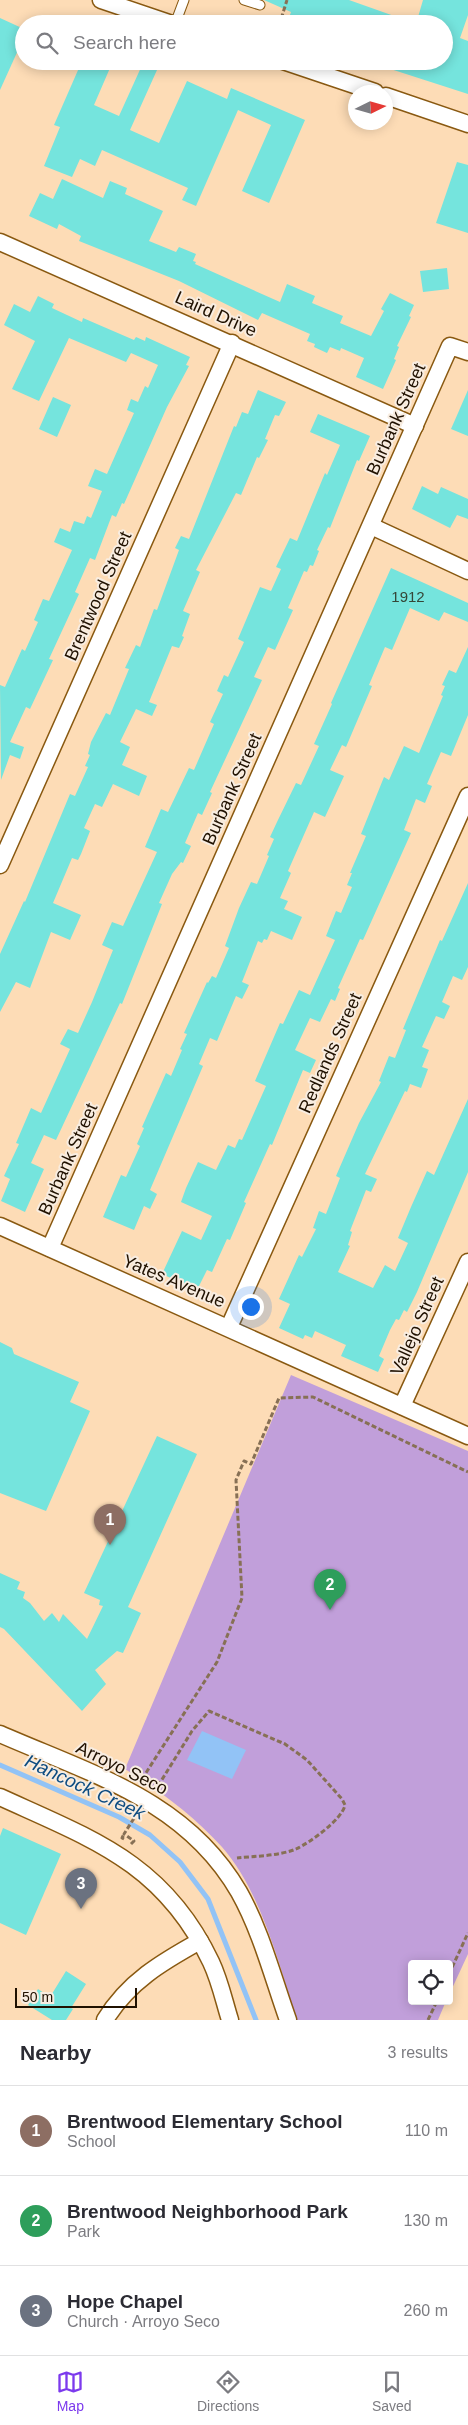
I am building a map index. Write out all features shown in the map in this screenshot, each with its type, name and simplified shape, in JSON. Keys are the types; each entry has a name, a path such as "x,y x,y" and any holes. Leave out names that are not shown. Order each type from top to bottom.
{"street":[{"path":"102,0 146,15"},
{"path":"310,70 354,85"},
{"path":"393,98 468,124"},
{"name":"Laird Drive","path":"1,244 232,343 415,426"},
{"name":"Brentwood Street","path":"0,865 232,343"},
{"name":"Burbank Street","path":"50,1248 450,346 468,352"},
{"path":"371,526 468,571"},
{"name":"Redlands Street","path":"229,1327 468,796"},
{"name":"Yates Avenue","path":"0,1226 229,1327 468,1436"},
{"name":"Vallejo Street","path":"402,1406 468,1262"},
{"name":"Arroyo Seco","path":"0,1734 134,1792 170,1814 204,1844 230,1877 248,1911 288,2020"},
{"path":"0,1798 91,1839 145,1874 177,1907 200,1941 219,1981 230,2020"},
{"path":"105,2020 121,1997 136,1982 164,1960 200,1941"}],"lane":[{"path":"177,15 184,0"},
{"path":"244,0 260,5"}],"path":[{"path":"282,15 287,0"},
{"path":"142,1779 217,1662 242,1598 236,1480 244,1461 251,1464 279,1398 314,1396 468,1472"},
{"path":"158,1786 192,1730 209,1711 285,1744 307,1760 345,1805 334,1821 295,1849 237,1858"},
{"path":"125,1833 137,1814"},
{"path":"453,1965 468,1933"},
{"path":"428,2020 435,2005"}],"shaded area":[{"path":"291,1375 468,1451 468,1954 453,1986 453,1960 408,1960 408,2005 444,2005 438,2020 297,2020 267,1929 248,1885 236,1865 222,1847 188,1814 164,1795 125,1769"}],"water":[{"path":"202,1731 246,1750 232,1779 187,1760"}],"building":[{"path":"264,0 349,0 391,15 290,15 291,12"},
{"path":"423,0 468,0 468,15 460,38 468,41 468,94 394,70 453,70 453,15 419,15"},
{"path":"0,18 15,25 15,57 0,90"},
{"path":"78,70 109,70 94,105 119,116 140,70 157,70 130,130 159,143 187,81 227,99 231,88 305,120 269,203 242,191 271,125 238,110 196,206 182,200 188,188 102,150 95,166 80,159 72,177 44,166 60,127 54,125"},
{"path":"457,162 468,165 468,233 436,223"},
{"path":"62,179 103,198 110,181 127,188 125,194 163,211 149,241 176,252 179,247 196,254 193,261 196,262 195,264 280,302 287,284 315,296 312,303 343,316 340,323 371,336 384,311 381,309 390,293 414,305 409,316 411,317 397,346 399,347 394,359 396,360 383,389 356,377 364,358 341,348 340,351 330,347 327,353 314,347 315,344 307,341 310,334 262,313 258,320 179,281 79,241 81,236 59,224 57,229 29,216 40,193 53,199"},
{"path":"447,268 449,289 423,292 420,271"},
{"path":"38,296 54,304 52,308 82,322 83,318 134,340 136,337 145,341 146,337 190,357 186,365 189,366 167,407 124,504 122,503 116,517 112,515 95,560 90,558 75,592 79,594 49,659 53,660 30,709 26,707 10,742 24,747 20,759 10,755 1,780 0,685 5,687 22,649 25,651 38,622 34,620 43,599 49,601 72,550 54,542 60,528 70,532 74,521 84,524 87,516 91,518 102,491 88,486 95,469 107,474 134,413 127,410 131,399 138,402 145,386 148,388 158,365 131,353 126,362 69,338 39,401 12,389 35,341 4,325 14,304 30,312"},
{"path":"258,390 286,402 279,416 275,415 265,439 268,440 259,458 257,457 241,495 236,493 196,570 200,572 183,611 190,614 182,636 184,637 179,648 172,646 149,702 157,705 152,716 136,709 120,742 130,747 122,765 147,776 139,796 113,784 102,807 95,804 84,828 90,831 81,854 78,860 72,858 53,903 81,915 70,940 51,932 30,988 16,982 0,1012 0,954 25,902 70,794 75,796 88,767 85,766 90,755 88,754 91,742 106,713 110,715 129,669 125,668 136,645 140,647 154,609 157,610 179,550 175,548 181,536 189,539 234,426 236,427 242,412 248,414"},
{"path":"468,390 468,436 451,429"},
{"path":"53,397 71,405 57,437 39,429"},
{"path":"318,414 370,436 359,461 357,460 330,528 328,527 317,550 319,551 313,566 310,565 307,572 304,571 288,608 293,610 275,650 268,647 254,677 262,680 210,792 212,793 202,815 198,813 185,843 191,846 183,863 181,862 172,874 159,903 162,904 122,1004 120,1003 56,1140 44,1135 31,1163 44,1169 25,1212 1,1201 10,1179 4,1176 19,1144 16,1143 31,1108 41,1113 70,1049 60,1044 68,1029 78,1033 92,1002 113,950 102,945 112,922 123,926 157,852 145,847 161,809 168,812 189,768 194,770 214,724 210,722 223,694 217,691 224,675 228,677 244,642 238,639 260,587 271,591 281,569 276,567 290,538 297,541 325,473 327,475 340,445 310,432"},
{"path":"422,486 438,494 441,487 468,499 468,519 457,515 450,528 412,509"},
{"path":"391,568 468,603 468,622 444,612 439,621 410,608 392,650 385,647 369,685 372,686 346,747 342,745 330,770 344,776 325,817 314,812 288,871 291,873 280,898 288,901 284,909 302,917 292,940 271,931 267,940 264,939 262,943 258,941 242,982 249,985 242,999 236,996 217,1041 210,1038 199,1064 203,1066 150,1190 157,1194 150,1209 144,1206 134,1230 103,1217 121,1175 126,1177 140,1146 137,1144 144,1128 142,1127 166,1073 171,1076 187,1034 184,1033 207,982 212,976 216,978 229,948 225,946 239,908 251,882 257,884 269,856 267,855 274,839 270,837 296,783 301,785 319,746 314,744"},
{"path":"468,647 468,715 451,756 441,752 427,784 432,786 425,803 416,799 404,830 411,833 363,940 360,939 338,988 340,989 335,1001 331,999 320,1022 310,1018 295,1050 316,1060 310,1073 303,1070 272,1145 270,1144 244,1202 246,1203 230,1240 227,1239 212,1272 207,1270 197,1290 162,1274 182,1231 201,1240 212,1216 181,1202 186,1188 198,1162 216,1170 228,1145 235,1148 239,1139 242,1140 266,1086 255,1081 280,1023 283,1024 299,990 310,995 335,940 326,936 336,911 341,913 352,887 347,885 352,873 350,873 366,836 361,834 384,777 389,780 404,746 419,753 443,696 441,695 445,686 442,685 449,670 456,673"},
{"path":"468,883 468,967 462,980 453,976 442,1002 450,1006 444,1019 436,1016 422,1047 429,1050 422,1067 428,1069 421,1088 410,1084 407,1092 405,1091 365,1174 377,1179 371,1192 366,1190 350,1231 352,1232 348,1245 350,1246 338,1272 373,1288 385,1265 395,1271 408,1243 398,1238 411,1207 427,1171 434,1175 468,1099 468,1172 417,1292 407,1312 404,1310 399,1320 396,1319 390,1330 379,1356 384,1359 378,1372 341,1356 346,1345 315,1331 312,1338 305,1335 303,1339 279,1328 290,1304 279,1299 299,1255 302,1257 316,1229 313,1228 319,1211 326,1214 340,1178 336,1176 359,1123 381,1082 379,1081 389,1056 395,1058 406,1030 403,1029 440,940 442,941"},
{"path":"0,1342 12,1348 14,1354 79,1382 70,1402 90,1411 46,1511 0,1493"},
{"path":"157,1436 197,1454 128,1607 141,1613 123,1653 117,1651 95,1670 106,1684 82,1711 0,1627 0,1573 20,1582 17,1589 25,1592 23,1598 30,1603 44,1621 52,1613 59,1622 63,1614 87,1639 103,1606 99,1605 100,1600 84,1593"},
{"path":"3,1828 61,1854 26,1935 0,1923 0,1836"},
{"path":"66,1971 86,1984 66,2020 52,2020 28,2005 38,1989 50,1997"}],"waterway":[{"name":"Hancock Creek","path":"0,1765 119,1817 150,1835 180,1862 208,1899 256,2020"}],"place":[{"name":"Brentwood Elementary School","path":"110,1545"},
{"name":"Brentwood Neighborhood Park","path":"330,1610"},
{"name":"Hope Chapel","path":"81,1909"}]}
